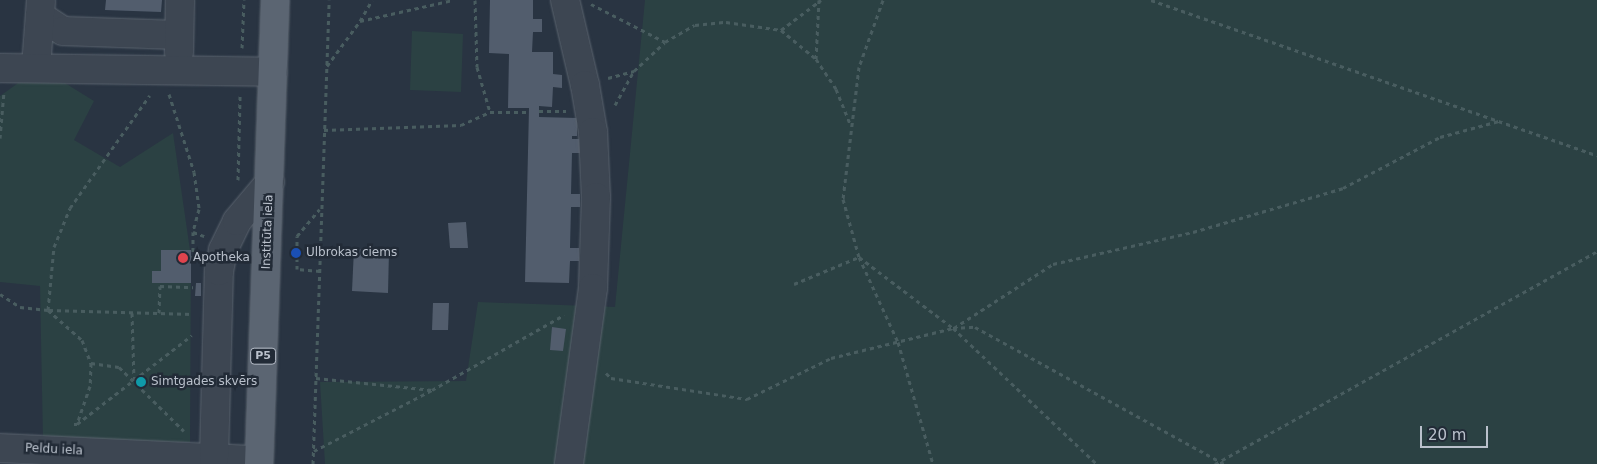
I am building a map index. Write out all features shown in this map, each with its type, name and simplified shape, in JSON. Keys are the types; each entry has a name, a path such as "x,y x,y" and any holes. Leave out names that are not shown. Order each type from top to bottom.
{"main road":[{"name":"Institūta iela","path":"259,462 275,0"}],"street":[{"path":"172,71 178,35 180,0"},
{"path":"568,464 581,347 591,309 596,252 593,132 574,1"},
{"path":"41,8 64,31 178,35"},
{"path":"36,67 41,8"},
{"path":"3,68 273,72"},
{"path":"214,458 219,271 223,250 237,221 270,182"},
{"name":"Peldu iela","path":"0,448 214,458 259,462"}],"path":[{"path":"313,464 320,271 320,208 329,0"},
{"path":"327,66 360,21 372,0"},
{"path":"360,21 453,0"},
{"path":"474,0 477,67 490,112"},
{"path":"883,0 859,66 850,124 843,199 859,257 898,342 933,464"},
{"path":"1151,0 1597,155"},
{"path":"574,1 598,6 665,42"},
{"path":"816,59 819,1"},
{"path":"781,30 819,1"},
{"path":"585,85 634,71 665,42 695,25 726,22 781,30 816,59 836,89 850,124"},
{"path":"0,138 3,68"},
{"path":"172,71 194,172 198,209 193,232"},
{"path":"48,310 54,247 70,208 172,71"},
{"path":"324,130 461,125 490,112 529,112"},
{"path":"953,328 1053,264 1193,232 1343,188 1440,137 1499,121"},
{"path":"320,208 297,236 297,269 320,271"},
{"path":"1215,464 1222,463 1597,250"},
{"path":"859,257 953,328 1096,464"},
{"path":"794,284 859,257"},
{"path":"159,313 160,286 193,287"},
{"path":"0,294 20,307 48,310 201,314"},
{"path":"314,450 432,390 572,310 591,309"},
{"path":"48,310 82,340 91,363 90,386 77,424"},
{"path":"132,313 134,382"},
{"path":"581,347 612,378 747,398 831,358 953,328 976,327 1222,463"},
{"path":"45,450 134,382 200,328"},
{"path":"91,363 119,367 188,435"},
{"path":"316,378 432,390"}],"green space":[{"path":"645,0 1597,0 1597,464 325,464 320,382 466,381 478,302 615,307"},
{"path":"412,31 463,34 461,92 410,90"},
{"path":"60,80 94,101 74,140 120,167 173,133 191,257 190,442 43,441 40,286 0,282 0,96 21,81"}],"building":[{"path":"106,0 162,0 161,12 105,10"},
{"path":"490,0 533,0 533,19 542,19 542,32 533,32 532,52 553,52 553,74 562,75 562,88 553,87 552,107 539,106 539,117 577,118 577,136 572,136 572,139 581,139 581,153 572,153 571,194 580,194 580,207 571,207 570,248 579,248 579,261 570,261 569,283 525,282 529,108 508,108 509,54 489,53"},
{"path":"466,222 468,248 450,248 448,223"},
{"path":"354,249 389,251 388,293 352,291"},
{"path":"161,250 191,250 191,283 152,283 152,271 161,271"},
{"path":"196,283 201,283 201,296 195,296"},
{"path":"433,303 449,303 448,330 432,330"},
{"path":"552,327 566,329 563,351 550,350"}],"place":[{"name":"Ulbrokas ciems","path":"296,253"},
{"name":"Apotheka","path":"183,258"},
{"name":"Simtgades skvērs","path":"141,382"}]}
